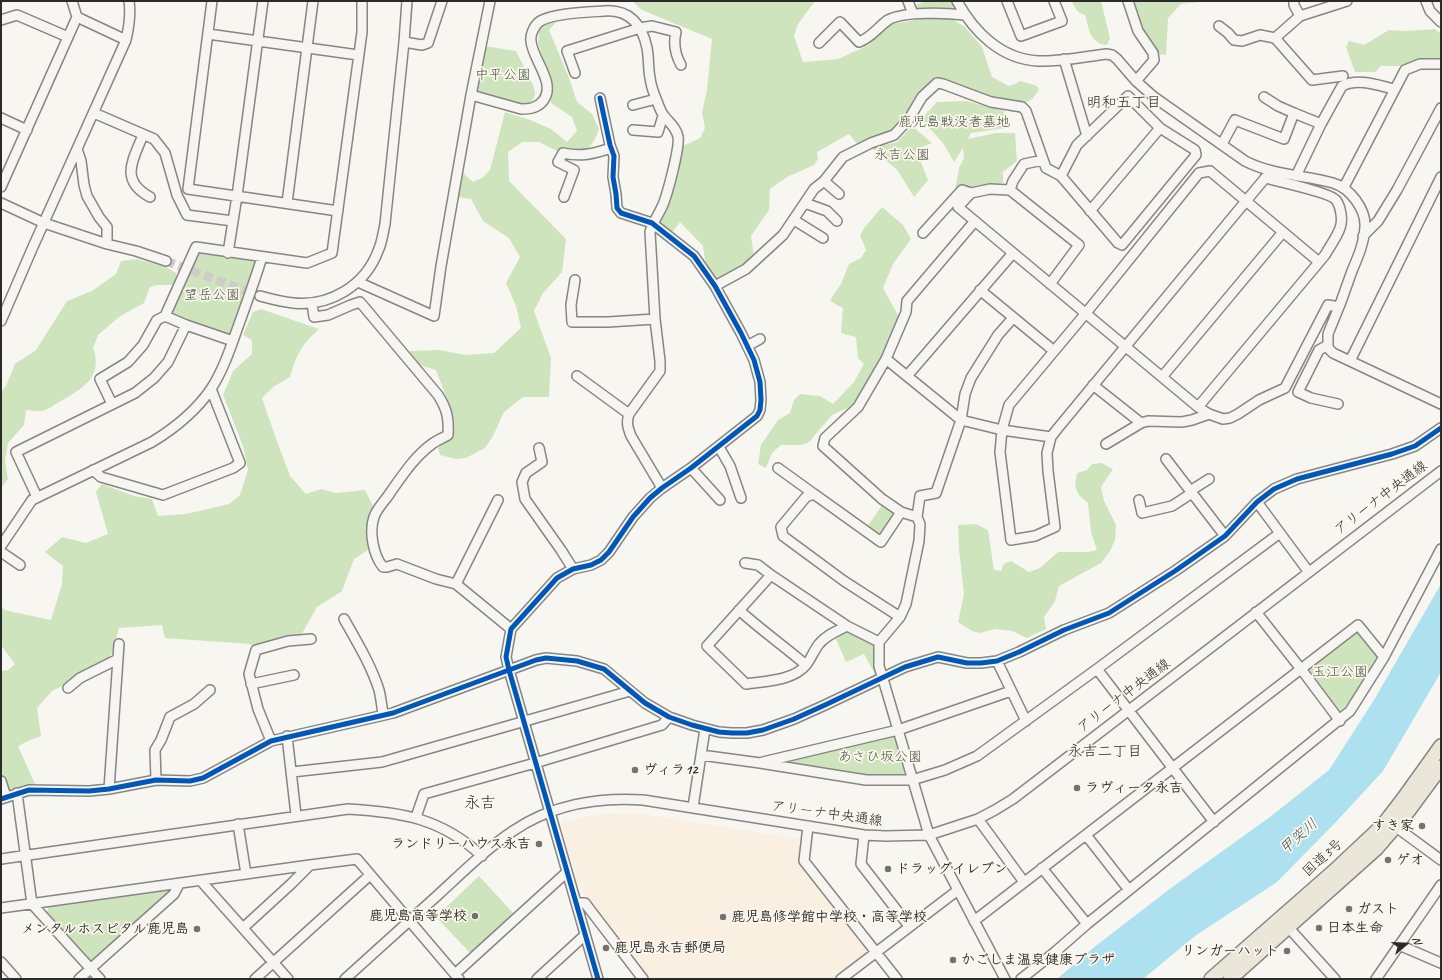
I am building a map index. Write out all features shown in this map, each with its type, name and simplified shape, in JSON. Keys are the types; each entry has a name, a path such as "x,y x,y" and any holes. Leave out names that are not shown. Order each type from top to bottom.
{"highway":[{"name":"国道3号","path":"1211,979 1333,872 1382,825 1403,800 1441,746"},
{"name":"国道3号","path":"1230,979 1376,849 1396,827 1441,767"}],"street":[{"path":"1,187 77,17 72,1"},
{"path":"1,321 126,40 130,25 130,9 128,1"},
{"path":"212,1 188,189 338,211"},
{"path":"228,253 263,1"},
{"path":"287,203 313,1"},
{"path":"112,404 100,379 128,362 143,345 157,320 165,316 196,247 228,253 307,263 332,253 362,32 362,1"},
{"path":"260,296 280,302 294,304 312,303 330,299 342,294 358,282 369,268 378,251 385,224 407,1"},
{"path":"404,42 422,46 428,43 442,1"},
{"path":"358,282 434,316 441,266 471,95 490,1"},
{"path":"908,1 913,14"},
{"path":"957,1 965,15 993,46 1006,53 1018,58 1037,61 1106,54 1112,55 1136,81 1154,97 1245,161 1257,167 1271,171 1328,182 1344,187 1361,209 1365,227 1362,247 1328,334 1328,348 1333,353 1350,362 1441,404"},
{"path":"1007,1 1021,36 1062,21 1054,1"},
{"path":"1128,1 1138,31 1153,53 1154,60 1136,81"},
{"path":"1294,1 1294,5 1300,16"},
{"path":"1275,38 1300,16 1347,1"},
{"path":"1426,1 1430,11 1441,22"},
{"path":"471,95 527,109 539,105 545,98 547,83 531,41 533,29 537,23 550,17 606,11 620,12 630,16 640,28 647,47 650,78 656,99 664,116 675,129 678,137 677,148 664,202 652,223 650,232 655,319 660,371 629,414 627,420 627,427 631,436 662,488"},
{"path":"819,43 840,22 859,42 866,40 889,20 913,14 950,13 965,15"},
{"path":"1,20 16,15 68,37"},
{"path":"77,17 126,40"},
{"path":"575,73 567,51 640,28 652,26 676,32 674,43 681,65"},
{"path":"1219,26 1234,40 1242,41 1260,35 1275,38 1312,80 1343,76"},
{"path":"208,34 358,55"},
{"path":"1064,59 1087,136"},
{"path":"1344,187 1405,70 1420,64 1441,64"},
{"path":"1296,176 1321,124 1342,86 1347,83 1359,82 1394,89"},
{"path":"714,286 746,269 783,235 814,189 824,181 843,157 871,143 894,135 909,119 922,97 936,83 943,84 991,102 1022,107 1026,111 1046,168 1061,176 1118,243 1122,245 1196,155 1195,150 1160,128 1128,96 1077,145 1061,176"},
{"path":"1264,97 1278,106 1321,124"},
{"path":"598,979 509,670 506,657 511,629 557,578 573,569 591,565 601,560 610,552 633,517 662,488 691,468 757,416 760,410 760,382 754,360 714,286 694,256 652,223 621,214 617,208 613,177 614,156 600,98"},
{"path":"634,105 656,99"},
{"path":"1363,236 1378,221 1397,190 1441,108"},
{"path":"94,113 154,140 165,153 177,195 188,215 233,221"},
{"path":"1222,144 1235,120 1284,139 1294,113"},
{"path":"633,130 658,132 664,116"},
{"path":"1,118 27,130"},
{"path":"1090,211 1160,128"},
{"path":"143,135 132,164 131,175 134,184 140,191 150,197"},
{"path":"564,197 574,170 558,162 562,153 576,156 611,148"},
{"path":"77,149 81,161 87,196 99,217 107,226 107,244"},
{"path":"1010,190 1013,181 1024,164 1043,160"},
{"path":"1271,171 1265,178 1246,201 1125,346 1051,437 1047,453 1055,527 1035,536 1011,540 1000,452 1002,430 1009,405 1086,313 1199,173 1210,171 1246,201 1319,262"},
{"path":"1350,362 1441,177"},
{"path":"1198,407 1319,262 1334,241 1341,227 1342,217 1336,200 1317,192 1265,178"},
{"path":"824,181 839,194"},
{"path":"923,233 962,190 971,193 990,189 1010,190 1079,245 1050,284"},
{"path":"971,193 958,207 1198,407 1209,414 1223,419 1230,418 1238,414 1259,400 1285,388 1328,305 1339,307"},
{"path":"1,203 44,223 107,244 136,251 166,261"},
{"path":"805,203 827,211 837,221"},
{"path":"794,220 823,238"},
{"path":"917,517 901,512 882,498 823,446 825,438 858,407 886,358 906,312 907,302 974,221"},
{"path":"1162,377 1283,232"},
{"path":"907,376 1013,253"},
{"path":"1,546 32,500 152,442 186,418 211,389 223,368 262,257"},
{"path":"575,280 571,304 572,322 608,322 655,319"},
{"path":"980,290 1054,351"},
{"path":"312,303 314,317 328,315 360,302 438,395 445,406 449,422 448,435 432,443 420,454 380,506 374,517 372,540 378,561 383,566 387,567 396,564 436,579 456,584 511,629"},
{"path":"165,316 186,325 233,341"},
{"path":"1005,979 929,835 879,666 879,642 900,617 906,604 919,541 920,524 917,517 920,496 936,493 961,420 965,394 971,378 998,335 1013,318"},
{"path":"37,497 16,452 135,393 154,378 168,362 186,325"},
{"path":"747,346 760,339"},
{"path":"1328,345 1319,350 1298,392 1311,398 1338,404"},
{"path":"886,358 961,420 1002,430 1051,437"},
{"path":"577,376 629,414"},
{"path":"1093,385 1141,423"},
{"path":"94,470 101,477 163,496 233,468 240,463 211,389"},
{"path":"1106,444 1141,423 1148,421 1187,421 1209,414"},
{"path":"1,781 4,798 17,793 40,790 89,791 109,789 156,780 190,781 203,778 271,741 287,736 393,713 536,660 546,658 577,661 604,669 645,703 669,716 705,729 732,733 747,733 763,730 800,716 905,667 938,657 967,663 997,661 1020,652 1064,630 1110,613 1175,571 1225,536 1257,502 1274,489 1297,479 1392,454 1414,446 1441,428"},
{"path":"719,446 730,466 741,498"},
{"path":"539,448 542,462 526,473 522,482 525,499 573,569"},
{"path":"1166,459 1225,536"},
{"path":"691,468 720,500"},
{"path":"778,468 881,542 901,512"},
{"name":"アリーナ中央通線","path":"345,979 482,856 514,830 530,821 563,807 589,802 624,799 643,800 864,835 886,836 929,835 978,819 1013,798 1308,571 1441,471"},
{"path":"1139,500 1142,513 1172,506 1209,480"},
{"path":"814,494 806,497 781,527 783,536 844,581 900,617"},
{"path":"456,584 498,500"},
{"path":"1257,502 1308,571"},
{"path":"701,755 866,780 912,780 945,770 977,756 1098,669 1280,533"},
{"path":"1021,979 1055,952 1086,924 1340,721 1350,711 1384,657 1441,549"},
{"path":"1,552 20,565"},
{"path":"745,563 758,565 847,626 879,642"},
{"path":"771,575 707,646 746,684 779,679 790,675 806,665 819,644 827,636 847,626"},
{"path":"739,610 760,629 785,646 806,665"},
{"path":"1256,612 1340,721"},
{"path":"344,619 375,680 379,692 383,715"},
{"path":"974,921 1358,625 1384,657"},
{"path":"271,741 258,709 249,674 256,650 288,641 311,639"},
{"path":"109,789 119,644"},
{"path":"68,688 80,678 118,659"},
{"path":"997,661 1026,721"},
{"path":"1098,669 1214,822"},
{"path":"251,684 294,675"},
{"path":"156,780 156,750 170,717 194,704 210,690"},
{"path":"292,772 382,762 630,691"},
{"path":"760,763 898,730 1011,691"},
{"path":"416,817 424,794 536,763 662,725 669,716"},
{"path":"693,807 705,729"},
{"path":"287,736 296,815"},
{"path":"17,793 32,904 100,979"},
{"path":"1,859 348,808 383,811 416,817 452,833 471,846 482,856"},
{"path":"978,819 1024,882"},
{"path":"238,824 246,874"},
{"path":"808,826 804,860 897,979"},
{"path":"1396,827 1441,860"},
{"path":"864,835 861,864 909,926"},
{"path":"1086,835 1129,890"},
{"path":"1,908 310,865 357,860 457,976 567,872"},
{"path":"243,928 310,865"},
{"path":"1042,868 1086,924"},
{"path":"255,979 370,875"},
{"path":"201,881 288,979"},
{"path":"79,979 174,894 180,884"},
{"path":"1376,979 1441,886"},
{"path":"841,979 958,890"},
{"path":"577,903 585,903 643,979"},
{"path":"1288,927 1335,979"},
{"path":"536,979 585,935"},
{"path":"1399,945 1441,963"},
{"path":"1,962 16,979"}],"shaded area":[{"name":"鹿児島修学館中学校・高等学校","path":"635,813 802,839 799,860 868,948 868,952 833,979 648,979 579,886 561,824 565,818 567,821 601,814"}],"green space":[{"path":"632,1 815,1 798,24 794,36 803,62 838,59 869,45 887,25 926,18 952,19 965,27 982,47 992,77 1009,86 1020,81 1037,86 1039,90 1031,100 1012,102 984,95 935,79 923,91 902,122 890,133 858,145 849,134 817,152 818,159 814,165 787,177 770,189 769,210 751,236 754,257 729,276 715,281 706,268 703,246 680,222 671,234 658,223 679,148 700,138 705,128 702,113 707,90 712,39 642,10"},
{"path":"925,1 952,1 954,7 953,11 915,10 914,6"},
{"path":"1071,1 1101,1 1110,38 1107,45 1101,44 1094,39 1089,30 1085,15 1078,12"},
{"path":"1132,1 1199,2 1181,4 1168,18 1166,55 1157,54 1142,31"},
{"path":"558,20 549,30 569,78 577,102 592,114 599,129 594,141 588,148 584,151 567,156 539,142 522,142 508,152 509,181 566,239 562,272 543,293 534,311 551,358 549,397 523,397 504,412 493,436 485,448 466,458 456,459 440,455 438,449 452,422 449,404 436,370 405,361 410,351 439,350 465,355 494,353 521,328 516,306 506,283 520,257 509,238 483,221 471,199 458,197 463,173 473,182 482,178 490,170 505,112 551,129 567,142 577,131 572,117 551,103 550,84 538,43 539,31 548,21"},
{"path":"1435,29 1441,34 1441,61 1404,66 1381,66 1375,72 1355,72 1346,47 1349,41 1364,45 1389,30 1408,31"},
{"name":"中平公園","path":"484,46 516,51 534,89 535,95 530,103 526,104 478,93 476,89"},
{"name":"鹿児島戦没者墓地","path":"966,101 1004,111 1005,128 971,133 968,139 996,133 1015,133 1017,161 1003,172 1003,183 977,187 962,187 955,190 959,168 964,158 963,148 954,162 943,143 921,119 937,102"},
{"name":"永吉公園","path":"912,126 932,143 916,150 928,180 914,197 898,171 872,148 897,142"},
{"path":"882,207 903,225 911,239 893,264 883,288 899,317 879,363 852,406 832,415 809,442 801,445 781,445 772,453 766,468 758,464 761,445 778,420 790,413 794,400 800,394 820,396 833,404 854,382 864,364 858,358 856,337 841,333 843,308 830,300 841,284 849,264 861,258 866,250 860,235"},
{"name":"望岳公園","path":"201,253 252,259 256,266 232,333 227,335 171,315 170,311 194,257"},
{"path":"137,259 166,267 176,273 177,281 174,285 157,285 150,287 144,303 119,317 98,335 93,348 96,358 93,375 75,393 46,410 26,410 24,425 8,443 5,460 8,479 1,488 1,392 6,386 15,364 36,350 67,301 92,291 116,274 121,261"},
{"path":"261,309 319,329 300,350 290,377 273,387 262,398 290,476 306,494 321,489 336,493 365,490 374,508 368,550 354,559 342,591 317,607 300,637 253,647 250,644 165,638 162,625 119,628 112,653 108,659 93,666 52,691 37,708 41,736 18,746 35,784 8,792 1,774 1,671 8,670 15,664 1,645 1,604 4,610 51,620 62,584 63,566 45,552 62,537 86,543 108,534 96,492 102,484 134,496 152,499 158,516 186,514 229,504 240,495 248,470 243,446 223,395 233,371 252,354 252,340 243,335 253,312"},
{"path":"1101,463 1113,469 1101,487 1104,501 1116,525 1115,540 1110,551 1101,563 1059,586 1055,601 1044,617 1046,629 1027,638 1012,631 995,629 980,633 972,631 958,622 964,594 958,525 976,524 988,530 994,570 1001,571 1004,564 1011,561 1029,572 1040,568 1058,552 1088,552 1097,550 1091,532 1088,503 1079,495 1075,486 1077,473 1087,470 1092,464"},
{"path":"883,504 893,510 893,515 882,533 878,534 867,527"},
{"name":"玉江公園","path":"1355,630 1360,631 1378,655 1350,701 1338,711 1308,671 1308,666"},
{"path":"846,632 850,632 874,645 876,676 864,654 846,662 835,637"},
{"name":"あさひ坂公園","path":"891,735 894,736 904,772 902,777 868,776 790,765 790,758"},
{"name":"鹿児島高等学校","path":"479,876 514,914 472,955 436,917"},
{"path":"167,890 170,894 95,962 90,962 46,914 49,906"}],"water":[{"name":"甲突川","path":"1441,584 1441,672 1383,771 1335,823 1277,882 1195,936 1143,979 1057,979 1093,948 1171,888 1270,817 1329,770 1374,700"}],"tunnel":[{"path":"166,261 257,295"}],"cycle path":[{"path":"598,979 509,670 506,657 511,629 557,578 573,569 591,565 601,560 609,552 633,517 650,498 757,416 760,410 761,400 760,382 754,360 715,286 694,256 652,223 621,213 617,208 613,177 614,156 610,145 600,98"},
{"path":"1,799 29,790 89,791 109,789 156,780 190,781 203,778 271,741 393,713 536,660 546,658 577,661 604,669 645,703 669,717 692,725 719,732 732,733 747,733 763,730 794,719 905,667 938,657 967,663 997,661 1064,630 1109,613 1175,571 1225,536 1257,502 1274,489 1297,479 1392,454 1415,446 1441,428"}],"place":[{"name":"ヴィラ12","path":"635,770"},
{"name":"ラヴィータ永吉","path":"1077,788"},
{"name":"すき家","path":"1422,826"},
{"name":"ランドリーハウス永吉","path":"539,844"},
{"name":"ゲオ","path":"1388,860"},
{"name":"ドラッグイレブン","path":"888,869"},
{"name":"ガスト","path":"1349,909"},
{"name":"鹿児島高等学校","path":"475,916"},
{"name":"鹿児島修学館中学校・高等学校","path":"723,917"},
{"name":"日本生命","path":"1319,928"},
{"name":"メンタルホスピタル鹿児島","path":"197,929"},
{"name":"鹿児島永吉郵便局","path":"606,948"},
{"name":"リンガーハット","path":"1287,951"},
{"name":"かごしま温泉健康プラザ","path":"953,960"}],"district":[{"name":"明和五丁目","path":"1124,103"},
{"name":"永吉二丁目","path":"1105,752"},
{"name":"永吉","path":"480,804"}]}
